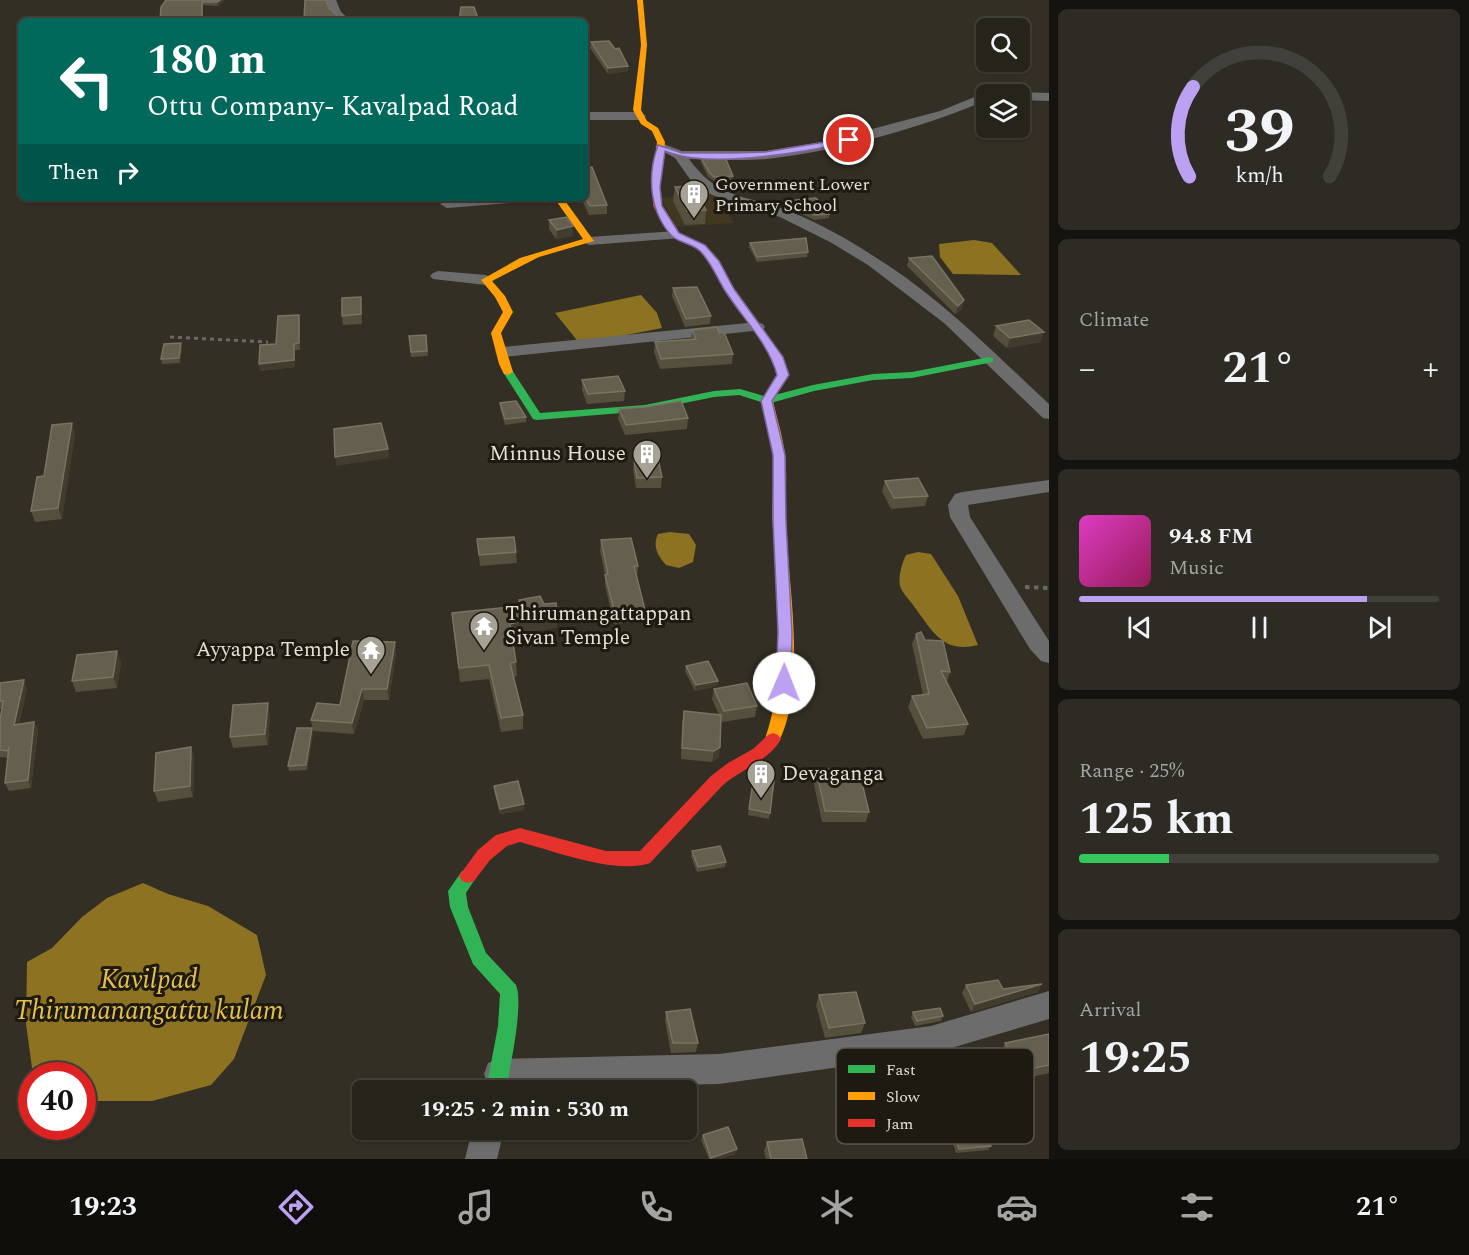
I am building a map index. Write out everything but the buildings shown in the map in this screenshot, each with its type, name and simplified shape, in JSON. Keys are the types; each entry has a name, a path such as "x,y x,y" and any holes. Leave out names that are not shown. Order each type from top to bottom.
{"street":[{"path":"331,0 337,14 342,18"},
{"path":"639,0 644,45 637,110 644,122 655,130 661,142 656,187 657,206 676,235"},
{"path":"1030,96 1049,97"},
{"path":"661,147 680,155 765,154 824,146 945,114 976,101"},
{"path":"588,116 640,116"},
{"path":"680,155 697,179 710,189 746,203 785,214 835,239 873,262 950,320 989,360 1049,414"},
{"path":"447,204 484,201"},
{"path":"561,201 589,241"},
{"path":"438,276 486,280 506,266 556,247 589,241 676,235 702,247 715,263 729,289 778,357 783,375 766,401 779,455 779,521 785,632 784,683 779,726 769,747 736,765 706,789 644,858 606,858 520,836 502,840 484,855 457,891 459,907 479,958 509,991 507,1026 497,1080"},
{"path":"486,280 500,296 508,312 496,333 503,352 504,366 537,417 645,408 714,394 741,392 766,401 813,388 873,377 912,375 989,360"},
{"path":"503,352 757,327"},
{"path":"1049,486 962,498 958,505 960,517 1038,644 1049,655"},
{"path":"873,1048 931,1040 1049,1005"},
{"path":"531,1080 719,1069 836,1053"},
{"path":"480,1159 485,1140"}],"path":[{"path":"170,337 268,342"},
{"path":"573,445 605,459"}],"shaded area":[{"path":"716,194 734,223 676,227 661,198"}],"water":[{"path":"974,240 992,243 1021,275 953,274 940,257 939,244"},
{"path":"641,295 657,313 662,328 580,344 555,313"},
{"path":"670,532 689,534 696,545 693,562 679,568 663,562 657,551 656,538 658,534"},
{"path":"918,552 931,554 958,596 978,645 955,646 939,638 902,591 900,578 906,555"},
{"name":"Kavilpad Thirumanangattu kulam","path":"143,883 168,894 208,906 257,935 266,975 234,1059 211,1085 152,1101 96,1101 96,1062 31,1062 26,1024 27,962 52,948 82,917 107,898"}],"traffic: fast":[{"path":"508,372 537,417 645,408 714,394 740,392 767,401 813,388 873,377 912,375 989,360"},
{"path":"468,876 457,891 459,907 479,958 509,991 507,1026 498,1080"}],"traffic: slow":[{"path":"640,0 644,45 637,110 644,122 655,130 661,142 656,186"},
{"path":"508,372 496,333 508,312 500,296 486,280 536,255 589,241 561,201"},
{"path":"769,398 767,401 779,455 779,524 786,634 784,693 780,718 773,739"}],"traffic: jam":[{"path":"656,186 657,206 676,235 701,247 715,263 729,289 778,357 783,375 769,398"},
{"path":"468,876 484,855 502,840 520,835 606,858 644,858 684,813 717,781 728,771 765,749 773,739"}],"place":[{"name":"Government Lower Primary School","path":"694,220"},
{"name":"Minnus House","path":"647,480"},
{"name":"Thirumangattappan Sivan Temple","path":"484,652"},
{"name":"Ayyappa Temple","path":"371,676"},
{"name":"Devaganga","path":"761,800"}],"route":[{"path":"784,683 785,632 779,521 779,455 766,401 783,375 778,357 729,289 715,263 702,247 676,235 657,206 656,187 661,147 680,155 733,156 824,146 849,140"}]}
